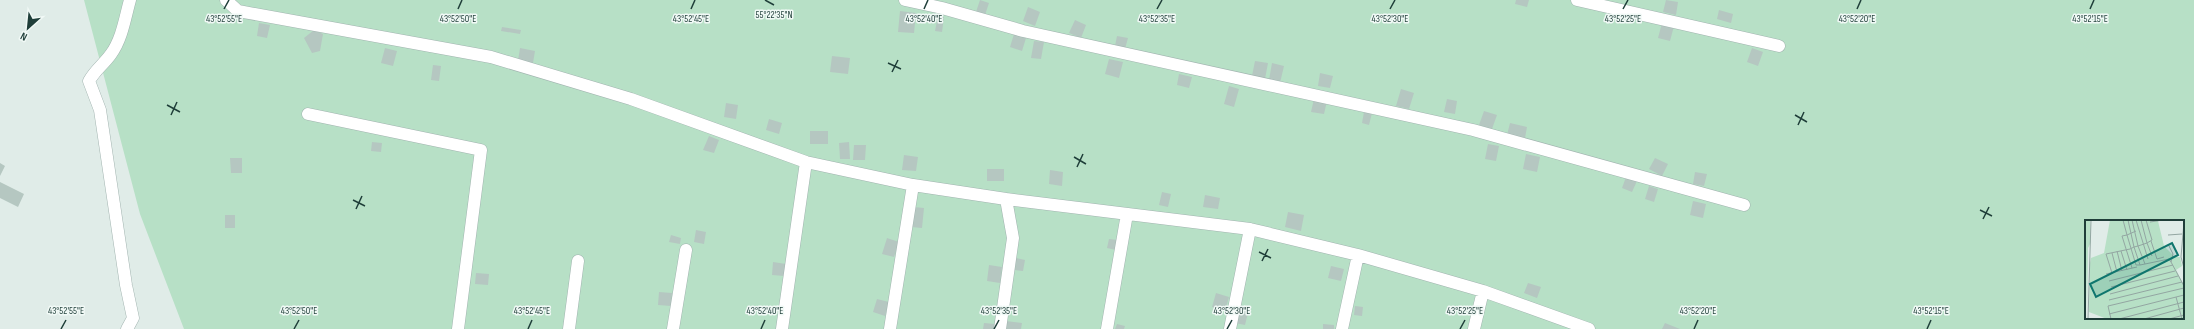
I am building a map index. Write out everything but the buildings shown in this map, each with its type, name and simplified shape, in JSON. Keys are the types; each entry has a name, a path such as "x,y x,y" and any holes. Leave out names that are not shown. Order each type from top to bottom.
{"lane":[{"path":"127,329 133,318 126,285 100,110 89,81 95,71 111,54 120,36 130,0"},
{"path":"226,0 238,12 491,57 631,100 806,162 913,185 1006,199 1250,229 1358,254 1482,291 1589,329"},
{"path":"905,0 942,8 1023,31 1473,130 1744,205"},
{"path":"1577,0 1779,46"},
{"path":"308,114 481,150 458,329"},
{"path":"782,329 806,162"},
{"path":"890,329 913,185"},
{"path":"1000,329 1013,238 1006,199"},
{"path":"1107,329 1127,214"},
{"path":"1230,329 1250,229"},
{"path":"673,329 686,250"},
{"path":"1342,329 1358,254"},
{"path":"568,329 578,261"},
{"path":"1474,329 1482,291"}],"green space":[{"path":"84,0 2194,0 2194,329 184,329 140,214"}]}
